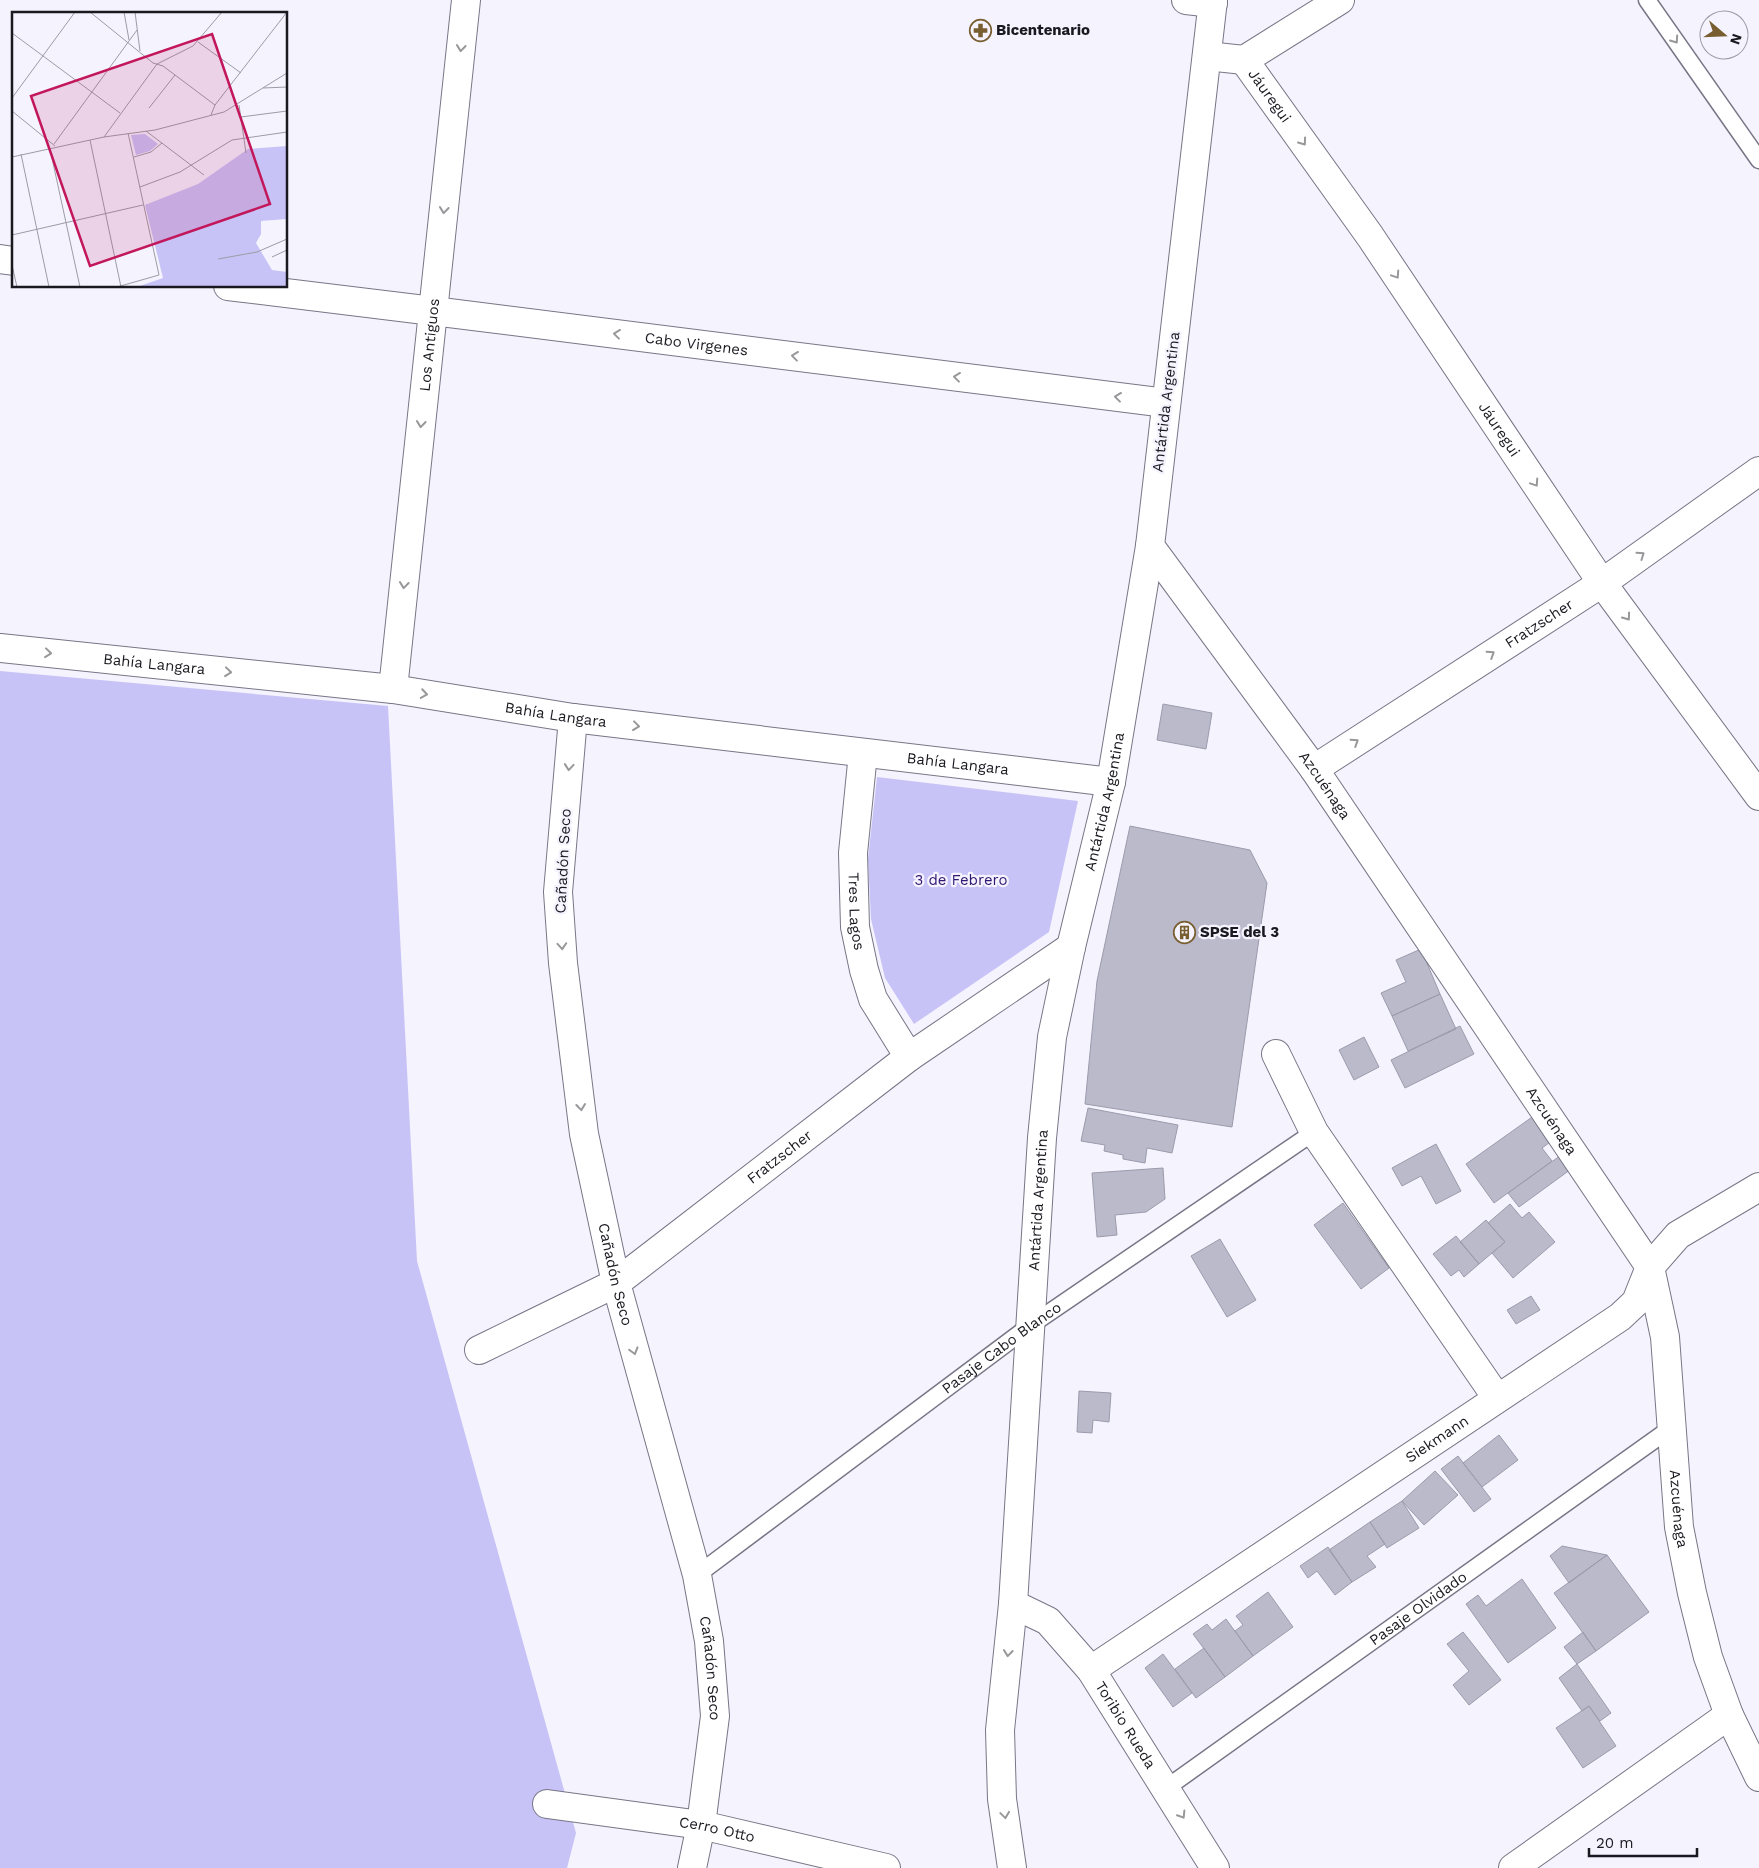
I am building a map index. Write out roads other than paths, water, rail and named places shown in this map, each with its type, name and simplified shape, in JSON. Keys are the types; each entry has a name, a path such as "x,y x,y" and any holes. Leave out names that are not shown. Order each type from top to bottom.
{"street":[{"name":"Los Antiguos","path":"393,689 466,0"},
{"path":"1186,0 1213,2"},
{"path":"1206,56 1244,60 1340,0"},
{"name":"Antártida Argentina","path":"1012,1868 1002,1799 1000,1730 1013,1604 1042,1138 1052,1037 1071,947 1111,782 1150,546 1213,2"},
{"name":"Jáuregui","path":"1244,60 1370,236 1602,583 1759,796"},
{"name":"Cabo Virgenes","path":"245,288 433,310 1166,404"},
{"name":"Fratzscher","path":"1314,769 1602,583 1759,471"},
{"name":"Azcuénaga","path":"1150,546 1314,769 1650,1267 1665,1337 1679,1527 1708,1657 1729,1715 1759,1777"},
{"name":"Bahía Langara","path":"0,648 393,689 574,718 1111,782"},
{"name":"Cañadón Seco","path":"574,718 558,892 563,963 584,1134 616,1283 698,1575 709,1640 715,1716 701,1825 692,1868"},
{"name":"Tres Lagos","path":"863,753 853,853 855,927 864,970 873,999 909,1057"},
{"name":"Fratzscher","path":"479,1350 616,1283 909,1057 1071,947"},
{"path":"1276,1054 1314,1132 1497,1398"},
{"name":"Siekmann","path":"1091,1670 1620,1317 1636,1302 1650,1267 1678,1235 1759,1187"},
{"name":"Toribio Rueda","path":"1013,1604 1048,1621 1091,1670 1214,1868"},
{"path":"1513,1868 1729,1715"},
{"name":"Cerro Otto","path":"548,1804 701,1825 886,1868"}],"lane":[{"path":"1647,0 1759,160"},
{"name":"Pasaje Cabo Blanco","path":"698,1575 1031,1325 1314,1132"},
{"name":"Pasaje Olvidado","path":"1165,1789 1671,1428"}],"place":[{"name":"Bicentenario","path":"980,30"},
{"name":"SPSE del 3","path":"1184,932"}],"park label":[{"name":"3 de Febrero","path":"961,880"}]}
